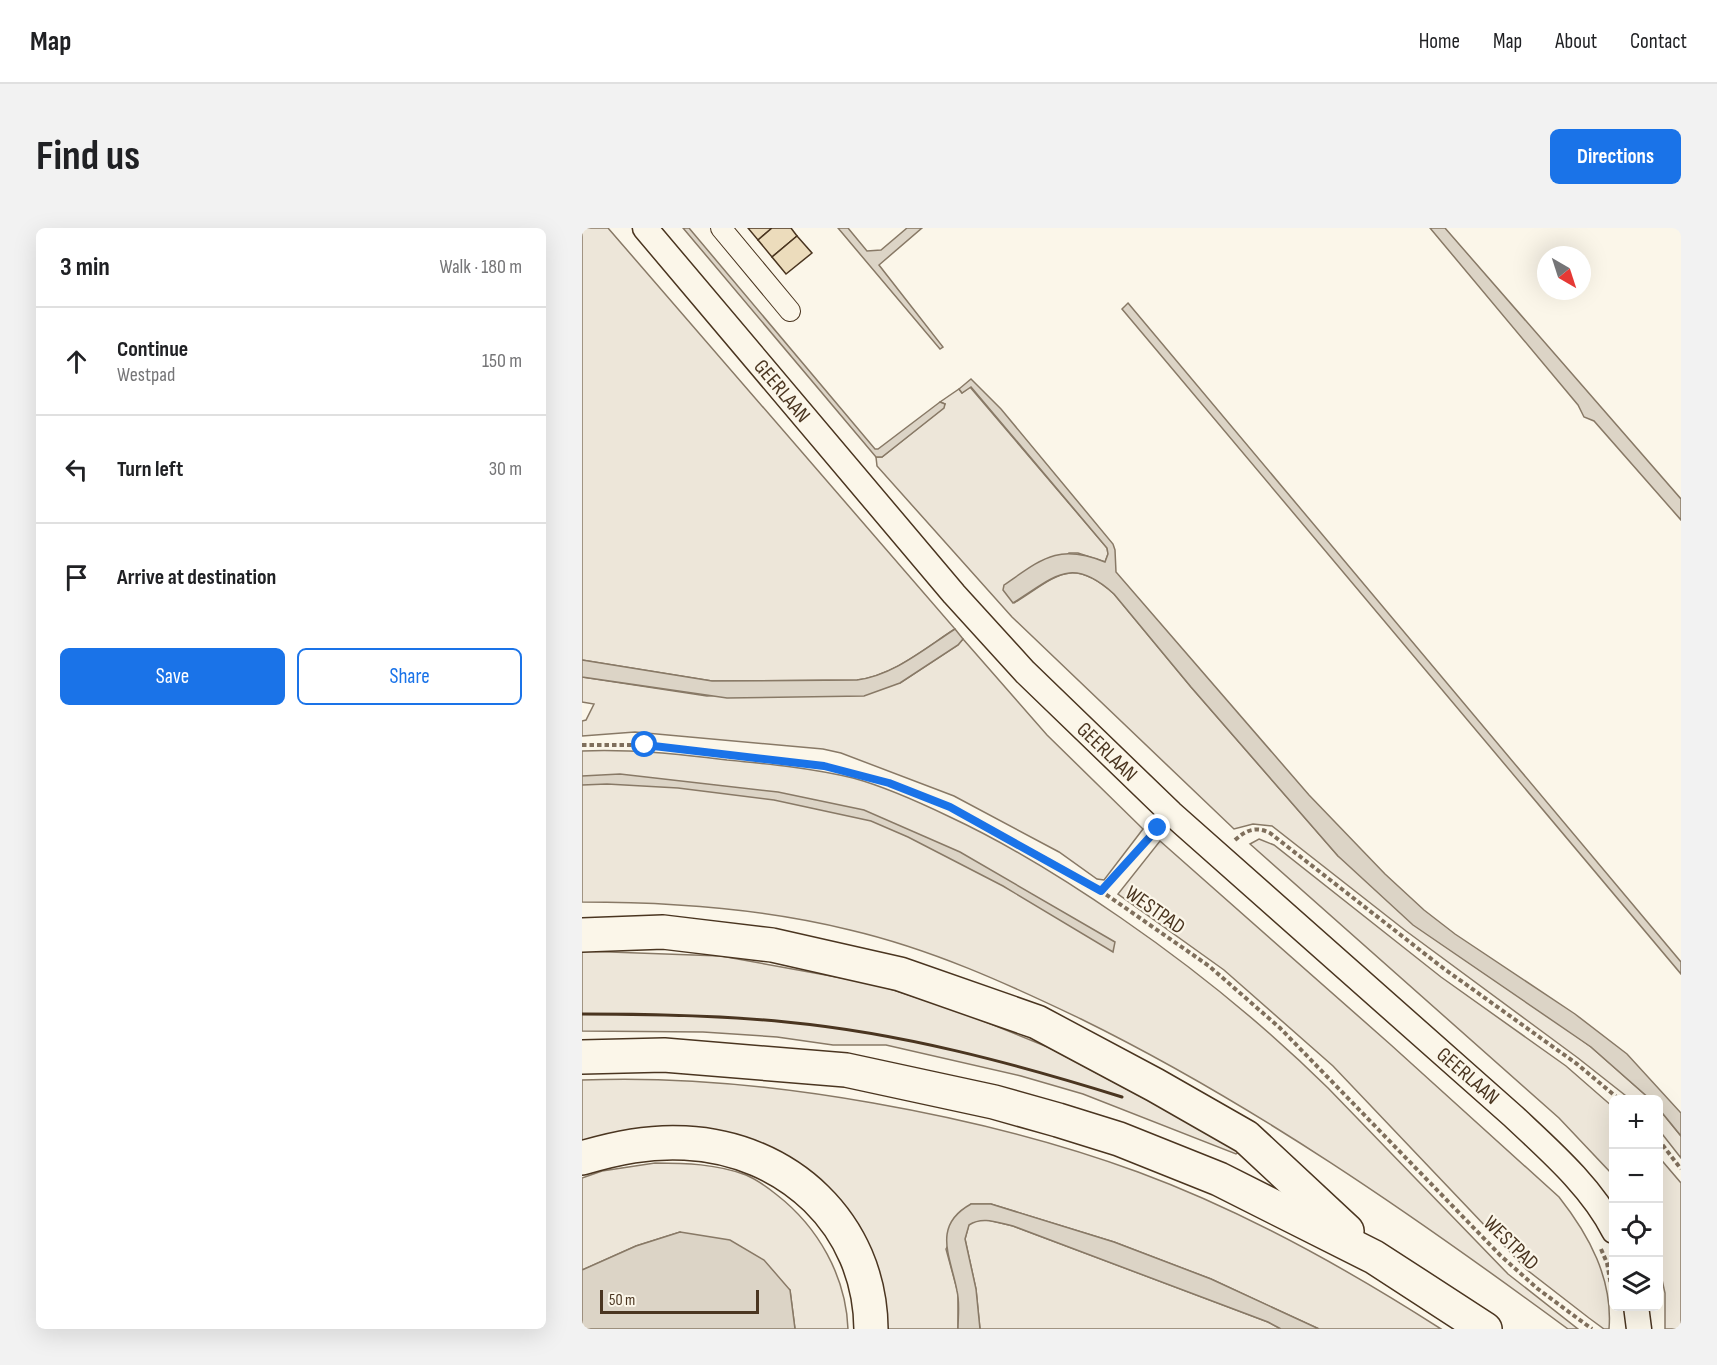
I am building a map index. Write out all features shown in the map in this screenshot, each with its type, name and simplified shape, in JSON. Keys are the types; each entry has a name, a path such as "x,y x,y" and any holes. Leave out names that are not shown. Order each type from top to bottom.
{"highway":[{"path":"582,934 663,932 772,945 900,974 1037,1022 1246,1137 1374,1257"},
{"path":"582,1057 664,1055 846,1070 994,1102 1119,1139 1219,1179 1374,1257 1485,1329"},
{"path":"582,1158 639,1144 686,1143 734,1150 766,1163 801,1185 833,1216 845,1233 867,1286 871,1329"}],"street":[{"name":"GEERLAAN","path":"645,228 954,594 1025,672 1171,813 1513,1116 1589,1195 1609,1224"},
{"path":"721,228 790,311"},
{"path":"1637,1311 1639,1329"}],"path":[{"name":"WESTPAD","path":"582,746 645,745 824,766 889,783 950,807 1101,891 1209,966 1280,1028 1500,1256 1538,1289 1592,1329"},
{"path":"1101,891 1158,828"},
{"path":"1232,842 1249,830 1261,829 1270,833 1443,968 1577,1064 1614,1095"},
{"path":"1663,1144 1681,1169"}],"shaded area":[{"path":"582,228 608,228 955,629 896,667 884,673 857,680 712,681 582,660"},
{"path":"683,228 689,228 875,449 940,402 945,404 944,408 882,457 876,457"},
{"path":"838,228 848,228 867,251 881,250 907,228 922,228 879,265 943,347 940,349"},
{"path":"1430,228 1445,228 1681,499 1681,520 1594,421 1584,417 1578,405"},
{"path":"1128,303 1681,962 1681,974 1122,309"},
{"path":"971,379 1001,409 1113,544 1116,572 1309,795 1385,874 1424,910 1455,934 1575,1014 1627,1054 1681,1113 1681,1136 1663,1114 1663,1095 1645,1095 1591,1047 1413,925 1338,856 1191,687 1114,594 1099,582 1086,575 1063,574 1052,578 1013,603 1003,590 1004,585 1040,561 1062,554 1075,554 1105,562 1108,554 1107,548 971,387 962,393 959,389"},
{"path":"970,387 1107,548 1108,554 1105,562 1078,553 1069,553 1014,603 1053,578 1064,574 1086,575 1099,582 1114,594 1191,687 1338,856 1591,1047 1645,1095 1625,1095 1406,931 1272,826 1253,824 1234,829 1012,617 877,466 876,457 882,457 943,408 945,404 940,402 959,389 962,393"},
{"path":"955,629 963,639 958,645 900,683 864,696 727,698 582,677 582,660 712,681 857,680 884,673 896,667"},
{"path":"963,639 1047,735 1143,829 1104,880 1097,879 1059,852 954,796 841,753 823,749 635,732 582,736 582,721 586,720 594,704 582,702 582,677 707,696 900,683 958,645"},
{"path":"582,751 637,751 691,756 790,767 853,778 914,800 1016,851 1080,890 1149,937 1254,1020 1328,1088 1508,1274 1578,1329 1568,1329 1451,1244 1270,1124 1145,1052 1081,1019 996,980 910,947 817,922 750,911 683,905 582,902"},
{"path":"620,774 778,792 864,810 960,852 1115,942 1113,952 1003,886 908,837 871,821 774,800 678,788 582,785 582,776"},
{"path":"1259,839 1274,845 1441,977 1566,1066 1609,1104 1609,1171 1559,1118 1250,844"},
{"path":"1160,841 1391,1045 1559,1197 1580,1227 1597,1258 1607,1293 1609,1329 1604,1329 1527,1270 1333,1066 1224,970 1118,894"},
{"path":"582,951 721,956 875,984 961,1012 1050,1048 1241,1150 1236,1154 1083,1094 1021,1076 886,1045 833,1045 777,1037 703,1032 582,1031"},
{"path":"582,1080 691,1081 764,1087 873,1103 941,1116 1040,1140 1138,1172 1217,1204 1294,1242 1441,1329 1319,1329 1211,1279 1114,1242 991,1204 971,1204 946,1249 958,1293 958,1329 885,1329 812,1176 582,1146"},
{"path":"1663,1114 1681,1136 1681,1158 1663,1135"},
{"path":"1663,1162 1681,1183 1681,1329 1665,1329 1663,1284"},
{"path":"655,1163 724,1168 754,1179 777,1195 805,1222 827,1254 842,1290 848,1329 795,1329 790,1290 680,1232 636,1246 582,1270 582,1178 602,1171"},
{"path":"971,1204 991,1204 1114,1242 1211,1279 1319,1329 1281,1329 1268,1322 1013,1226 980,1221 969,1225 965,1239 976,1289 980,1329 958,1329 958,1300 948,1254 947,1232 951,1222"},
{"path":"977,1220 988,1220 1013,1226 1268,1322 1281,1329 980,1329 976,1289 965,1239 969,1224"},
{"path":"680,1232 730,1240 764,1260 790,1290 795,1329 582,1329 582,1270 636,1246"}],"building":[{"path":"748,228 772,228 758,240"},
{"path":"772,228 791,228 797,236 772,257 758,240"},
{"path":"797,236 812,253 786,274 772,257"}],"wall":[{"path":"582,1014 710,1016 829,1027 914,1042 998,1061 1122,1097"}],"route":[{"path":"645,745 824,766 889,783 950,807 1101,891 1158,828"}]}
